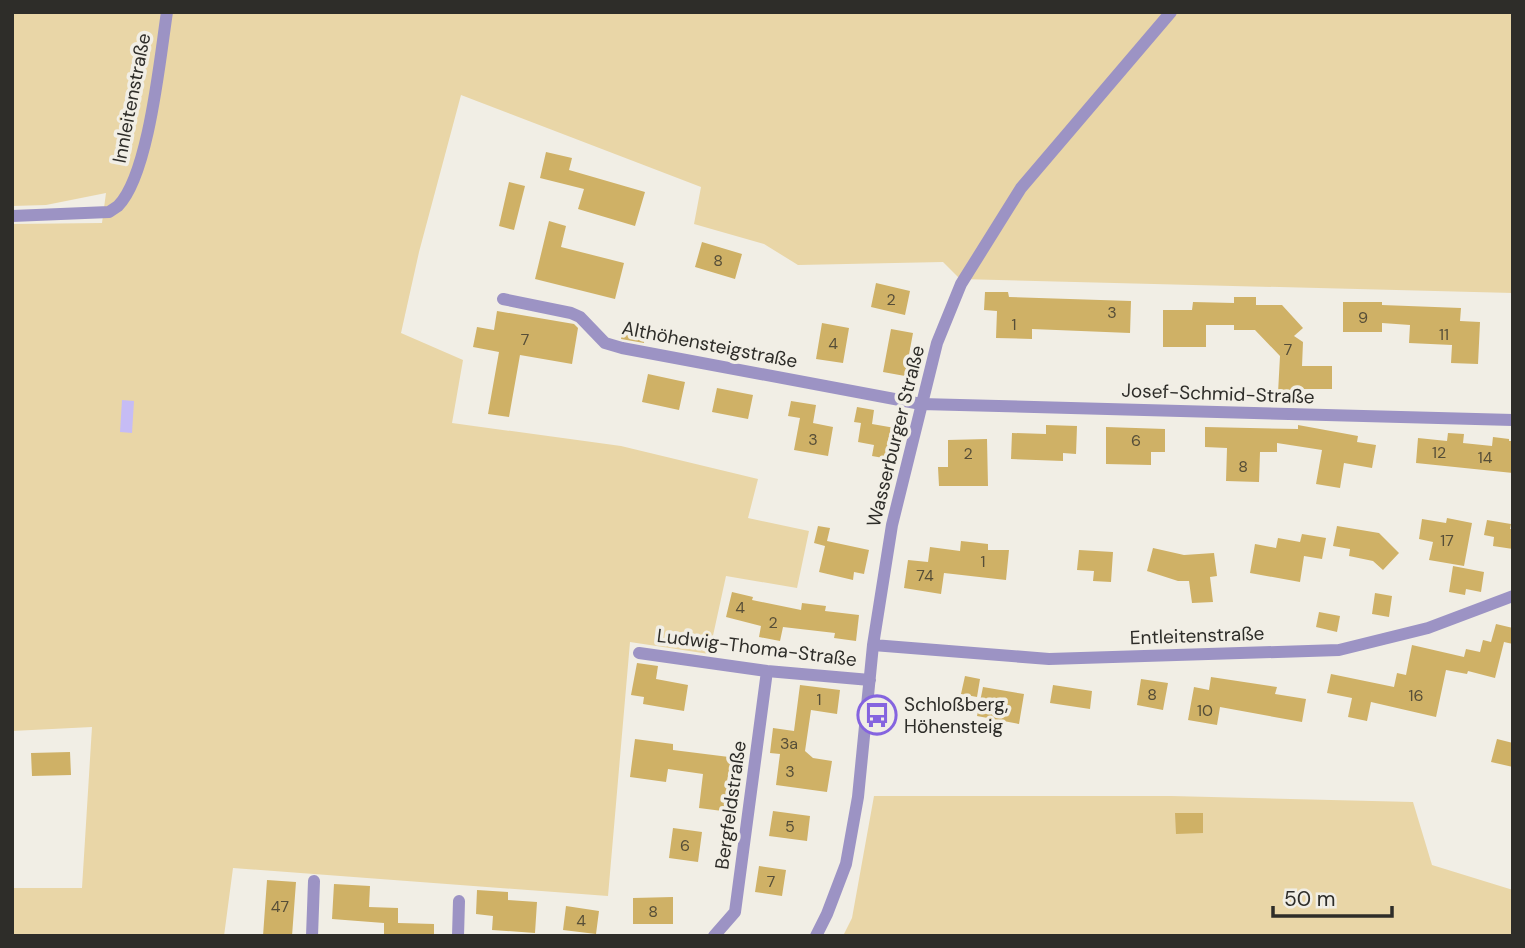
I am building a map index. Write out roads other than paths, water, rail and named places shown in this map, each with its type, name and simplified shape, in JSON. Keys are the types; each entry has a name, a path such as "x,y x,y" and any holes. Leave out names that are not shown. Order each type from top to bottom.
{"street":[{"name":"Innleitenstraße","path":"12,216 109,212 118,206 140,162 154,100 167,12"},
{"name":"Wasserburger Straße","path":"816,936 846,864 858,797 873,645 892,525 937,343 961,284 1021,188 1171,12"},
{"name":"Althöhensteigstraße","path":"503,299 571,313 580,317 605,343 622,348 921,404"},
{"name":"Josef-Schmid-Straße","path":"921,404 1513,420"},
{"name":"Entleitenstraße","path":"873,645 1049,659 1339,650 1428,628 1513,596"},
{"name":"Ludwig-Thoma-Straße","path":"639,653 767,671 870,680"},
{"name":"Bergfeldstraße","path":"714,936 735,912 767,671"},
{"path":"312,936 314,881"},
{"path":"458,936 459,901"}],"place":[{"name":"Schloßberg, Höhensteig","path":"877,715"}]}
